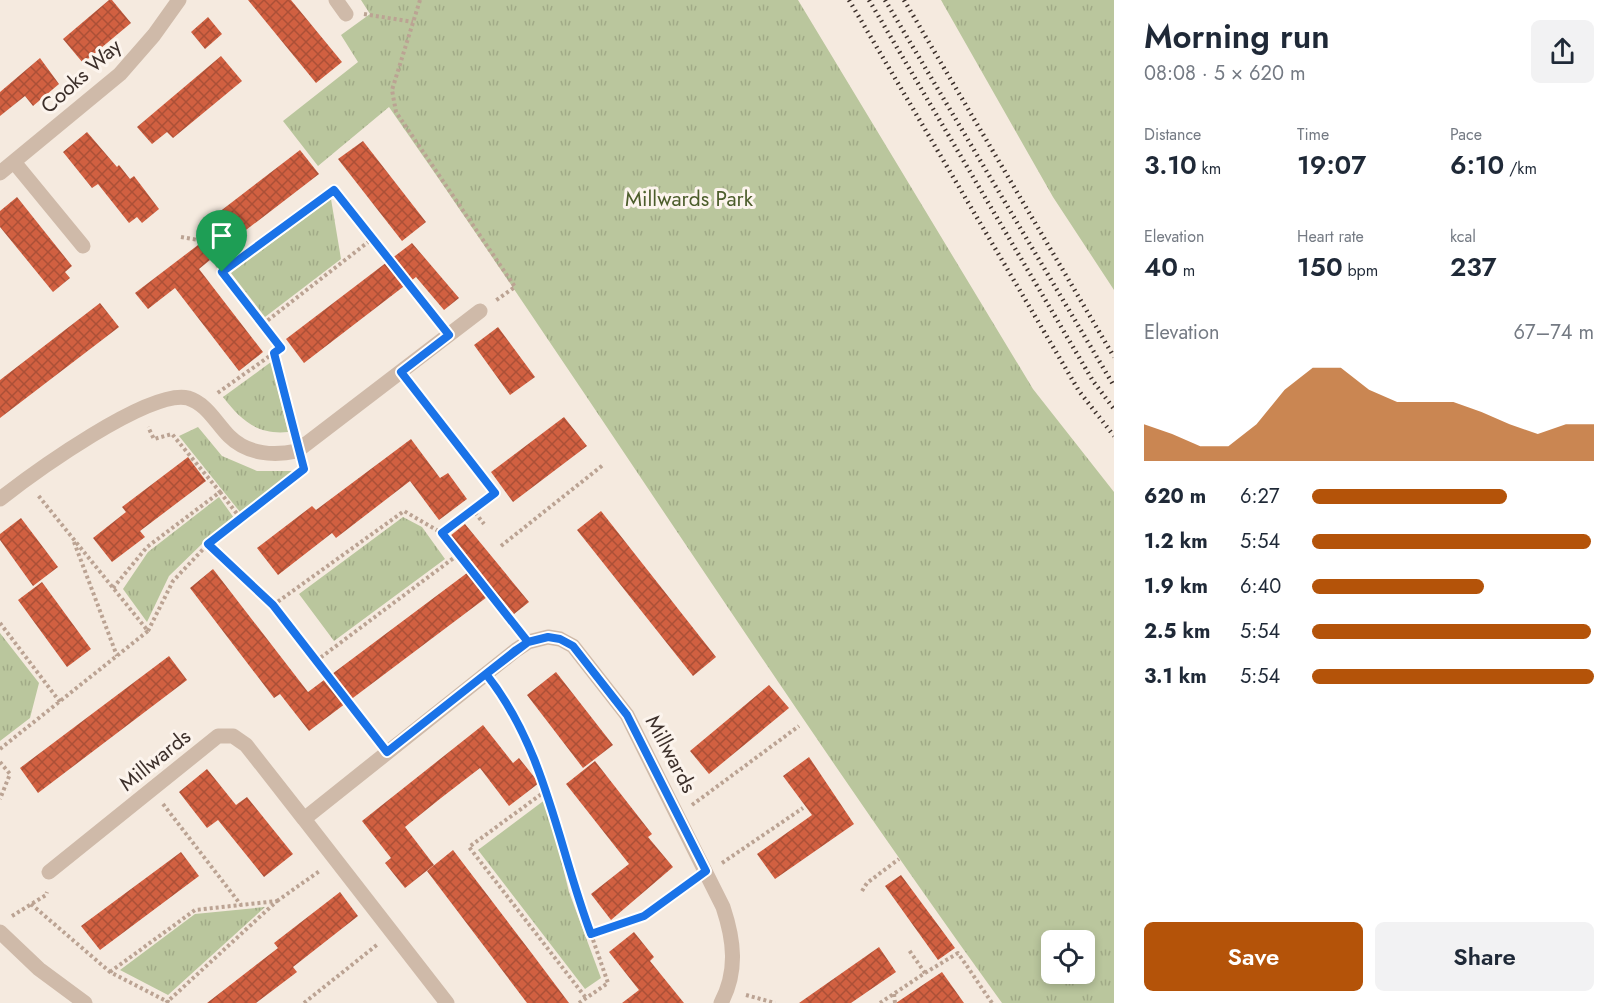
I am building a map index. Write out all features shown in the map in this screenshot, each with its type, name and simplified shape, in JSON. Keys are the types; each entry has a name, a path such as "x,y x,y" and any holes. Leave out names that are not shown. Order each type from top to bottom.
{"street":[{"name":"Cooks Way","path":"0,173 120,74 154,35 178,0"},
{"path":"336,0 346,14"},
{"path":"14,162 83,246"},
{"path":"0,499 25,479 101,430 164,399 188,398 201,405 230,437 253,451 277,455 297,451 480,311"},
{"name":"Millwards","path":"528,642 548,637 560,639 573,646 627,715 706,871 730,929 734,960 725,997"},
{"path":"304,819 528,642"},
{"name":"Millwards","path":"49,872 218,736 233,736 246,745 447,1003"},
{"path":"4,926 39,969 85,1003"}],"path":[{"path":"420,0 392,90 396,112 515,287 480,311"},
{"path":"370,14 413,22"},
{"path":"222,272 334,190 449,335"},
{"path":"181,237 198,240 281,348 201,405"},
{"path":"262,324 372,238"},
{"path":"0,749 148,631 173,581 208,544 304,469 297,451 274,353"},
{"path":"401,372 495,493 442,533"},
{"path":"139,411 154,439 172,434 241,519"},
{"path":"501,546 603,465"},
{"path":"25,479 148,631"},
{"path":"113,588 147,547 220,492"},
{"path":"473,510 484,524"},
{"path":"273,605 404,511 442,533 528,642"},
{"path":"72,537 117,656"},
{"path":"208,544 273,605 387,752"},
{"path":"316,661 459,554"},
{"path":"0,623 60,702"},
{"path":"486,674 507,701 548,790 574,890 608,982 579,1003"},
{"path":"679,815 798,726"},
{"path":"0,762 10,774 0,799"},
{"path":"151,789 241,905"},
{"path":"548,790 469,847 586,998"},
{"path":"591,934 644,916 706,871 732,858 803,808"},
{"path":"31,904 110,972 168,1002 277,901 336,859"},
{"path":"862,891 867,883 899,859"},
{"path":"4,926 46,895 49,872"},
{"path":"110,972 195,910 277,901"},
{"path":"304,1003 393,933"},
{"path":"909,950 925,973"},
{"path":"880,1003 958,953 992,1003"},
{"path":"894,993 895,1003"},
{"path":"725,997 775,1003"}],"green space":[{"name":"Millwards Park","path":"361,0 798,0 1033,389 1114,492 1114,1003 1002,1003 923,893 769,669 389,107 318,166 283,121 358,62 341,35 370,14"},
{"path":"941,0 1114,0 1114,290 1053,197"},
{"path":"331,199 341,259 265,317 231,273"},
{"path":"271,362 288,432 267,431 251,424 236,413 223,397"},
{"path":"198,427 222,456 257,471 295,471 240,512 179,436"},
{"path":"219,497 234,518 206,540 169,576 147,622 123,589 148,552"},
{"path":"403,517 422,527 445,559 334,641 299,594"},
{"path":"0,633 39,683 30,718 0,741"},
{"path":"546,799 569,892 601,978 585,989 478,850"},
{"path":"265,907 168,995 120,970 195,914"}],"building":[{"path":"109,0 112,0 131,23 83,63 63,39"},
{"path":"248,0 291,0 342,62 316,83"},
{"path":"208,17 222,34 205,49 191,32"},
{"path":"221,56 242,81 173,138 167,132 152,144 137,127"},
{"path":"40,58 59,84 33,106 25,96 0,116 0,92"},
{"path":"87,132 117,167 119,165 130,179 134,176 159,209 142,223 137,217 129,223 98,184 92,188 63,152"},
{"path":"363,141 426,222 402,241 338,159"},
{"path":"300,150 319,174 220,250 201,226"},
{"path":"17,197 72,266 65,272 70,278 53,292 0,227 0,211"},
{"path":"412,243 459,298 444,310 416,277 304,363 286,339"},
{"path":"198,245 210,260 199,269 263,352 239,371 175,288 148,309 135,293"},
{"path":"100,303 119,327 0,418 0,380"},
{"path":"498,327 535,377 510,395 474,345"},
{"path":"564,417 587,446 513,502 491,472"},
{"path":"411,439 440,478 448,473 467,499 439,520 410,481 336,538 332,533 278,575 257,548 312,506 316,510"},
{"path":"188,457 206,481 140,531 145,537 112,562 93,538 126,512 122,507"},
{"path":"601,511 716,657 693,676 577,530"},
{"path":"21,518 58,567 33,586 0,540 0,534"},
{"path":"465,524 529,602 514,614 495,591 309,731 280,694 274,698 190,588 213,569 308,692 475,567 450,536"},
{"path":"42,582 91,649 67,667 18,600"},
{"path":"169,656 187,680 38,793 20,768"},
{"path":"556,672 613,745 583,768 527,695"},
{"path":"769,685 789,708 709,774 690,751"},
{"path":"483,725 513,763 519,758 539,783 509,806 480,768 441,798 405,827 434,865 405,888 385,863 391,858 362,821"},
{"path":"809,757 854,824 775,879 757,854 812,815 783,776"},
{"path":"595,761 652,834 648,837 673,867 611,920 591,894 629,864 566,784"},
{"path":"207,769 236,805 247,797 293,854 264,877 218,820 207,828 179,792"},
{"path":"453,850 569,1003 527,1003 427,871"},
{"path":"181,852 199,876 100,950 81,926"},
{"path":"901,875 955,948 938,960 885,886"},
{"path":"340,892 358,916 293,967 297,972 256,1003 207,1003 278,948 274,943"},
{"path":"634,932 654,957 650,961 684,1003 622,1003 639,990 609,952"},
{"path":"879,947 896,972 851,1003 799,1003"},
{"path":"942,972 964,1003 896,1003"}],"railway":[{"path":"849,0 1079,391 1114,436"},
{"path":"869,0 1093,381 1114,409"},
{"path":"885,0 1114,386"},
{"path":"904,0 1114,357"}],"route":[{"path":"222,272 281,348 274,353 297,451 304,469 208,544 273,605 387,752 516,650 528,642 548,637 560,639 573,646 627,715 706,871 644,916 591,934 574,890 548,790 507,701 486,674 528,642 442,533 495,493 401,372 449,335 334,190 222,272"}]}
